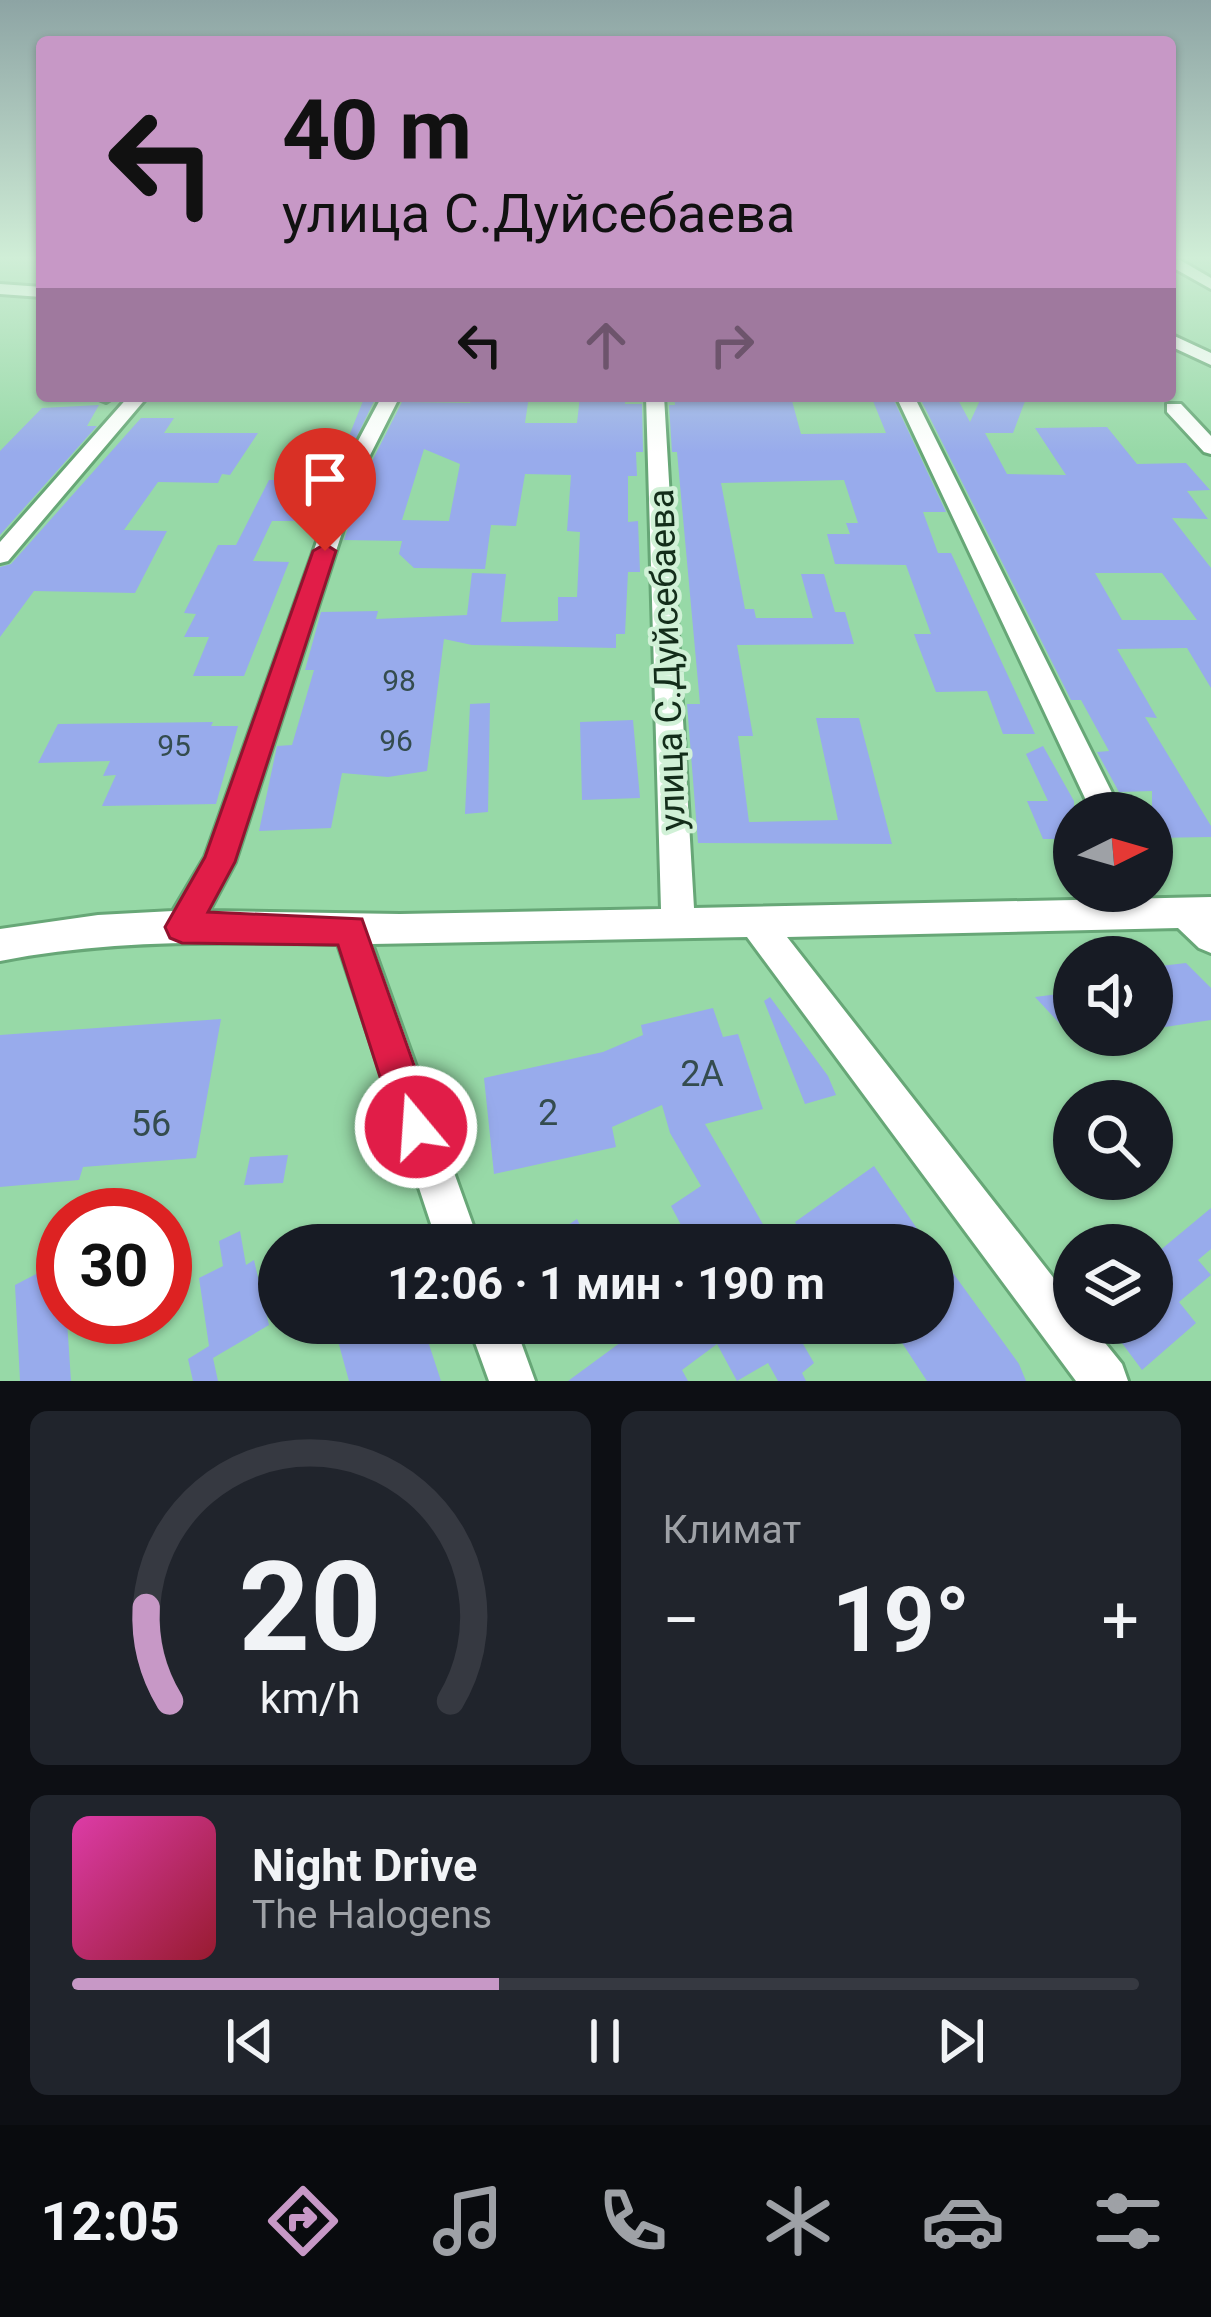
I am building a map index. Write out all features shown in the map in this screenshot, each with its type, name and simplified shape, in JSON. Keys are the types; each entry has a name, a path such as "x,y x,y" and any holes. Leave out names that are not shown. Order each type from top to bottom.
{"street":[{"path":"1176,342 1211,360"},
{"path":"0,556 134,402"},
{"path":"182,927 219,862 352,471 388,402"},
{"name":"улица С.Дуйсебаева","path":"655,402 679,923"},
{"path":"908,402 1097,792"},
{"path":"1174,408 1211,448"},
{"path":"0,945 35,937 182,927 350,930 758,924 1175,907 1211,937"},
{"path":"758,924 1105,1381"},
{"path":"350,930 452,1224"},
{"path":"499,1344 512,1381"}],"building":[{"path":"363,402 374,402 328,497 305,496 294,521 272,521 253,561 289,562 244,676 193,676 209,637 184,637 196,614 184,613 218,545 236,545 269,480 278,480 287,456 341,456"},
{"path":"402,402 528,402 525,423 577,423 579,402 642,404 643,452 636,452 637,476 628,476 628,522 638,521 640,572 628,572 625,634 616,634 616,648 472,645 444,639 427,771 388,777 342,773 331,828 259,831 277,746 292,745 314,670 305,670 321,612 378,611 376,619 467,615 472,573 506,574 501,622 558,621 558,597 577,597 580,532 567,531 571,475 525,474 516,526 491,525 485,569 414,568 399,554 402,541 344,540 366,473","holes":["424,449 460,464 449,521 402,520"]},
{"path":"792,402 801,434 886,433 873,402 895,402 946,512 923,512 938,553 951,553 1035,734 1003,734 987,691 936,692 914,634 931,634 906,565 835,564 827,534 850,534 846,523 858,523 844,480 721,483 745,609 754,609 756,618 813,618 801,574 824,574 835,612 845,612 854,644 737,645 753,736 738,736 749,822 838,820 816,718 859,718 892,844 698,843 687,704 700,704 677,452 672,452 669,405"},
{"path":"922,402 959,402 970,422 979,402 1025,402 1013,433 985,433 1007,474 1066,475 1035,428 1107,427 1137,464 1186,463 1210,490 1187,491 1208,519 1172,518 1211,568 1211,688 1187,648 1117,649 1157,718 1145,717 1211,826 1211,837 1173,838 1173,792 1119,792 1097,752 1109,751 1081,700 1071,700","holes":["1095,573 1162,573 1197,620 1122,620"]},
{"path":"99,405 87,426 97,426 0,535 0,451 42,408"},
{"path":"141,418 174,418 164,433 258,433 230,475 222,474 218,483 158,482 124,530 167,531 135,593 34,591 0,637 0,567 11,564"},
{"path":"490,703 488,812 465,814 470,704"},
{"path":"633,720 640,798 582,800 580,722"},
{"path":"213,722 211,726 238,726 216,804 102,806 116,775 103,776 110,761 38,763 58,724"},
{"path":"1043,746 1069,792 1053,792 1053,839 1043,839 1027,801 1048,801 1026,754"},
{"path":"1186,963 1211,988 1211,1020 1173,1026 1173,965"},
{"path":"1053,995 1053,1016 1035,997"},
{"path":"770,997 828,1076 836,1095 805,1104 764,1001"},
{"path":"713,1008 723,1037 738,1034 763,1109 705,1124 763,1224 681,1224 671,1206 701,1186 670,1133 662,1105 612,1127 616,1147 494,1174 484,1078 603,1052 643,1035 641,1025"},
{"path":"221,1019 196,1158 83,1167 79,1180 0,1187 0,1035"},
{"path":"288,1155 283,1183 244,1185 250,1157"},
{"path":"874,1166 914,1224 796,1224"},
{"path":"1211,1208 1211,1249 1198,1260 1211,1275 1179,1302 1196,1323 1173,1343 1173,1240"},
{"path":"240,1231 246,1265 254,1260 258,1331 213,1358 218,1381 193,1381 188,1359 209,1346 199,1278 223,1266 219,1241"},
{"path":"36,1274 36,1344 69,1344 71,1381 20,1381 15,1285"},
{"path":"954,1274 1019,1364 1026,1381 927,1381 903,1344 954,1344"},
{"path":"339,1344 429,1344 441,1381 349,1381"},
{"path":"618,1344 717,1344 682,1370 688,1381 568,1381"},
{"path":"717,1344 803,1344 814,1363 802,1373 806,1381 778,1381 768,1363 737,1381"},
{"path":"1123,1344 1172,1344 1142,1370"}],"route":[{"path":"325,551 219,862 182,927 350,930 416,1127"}]}
